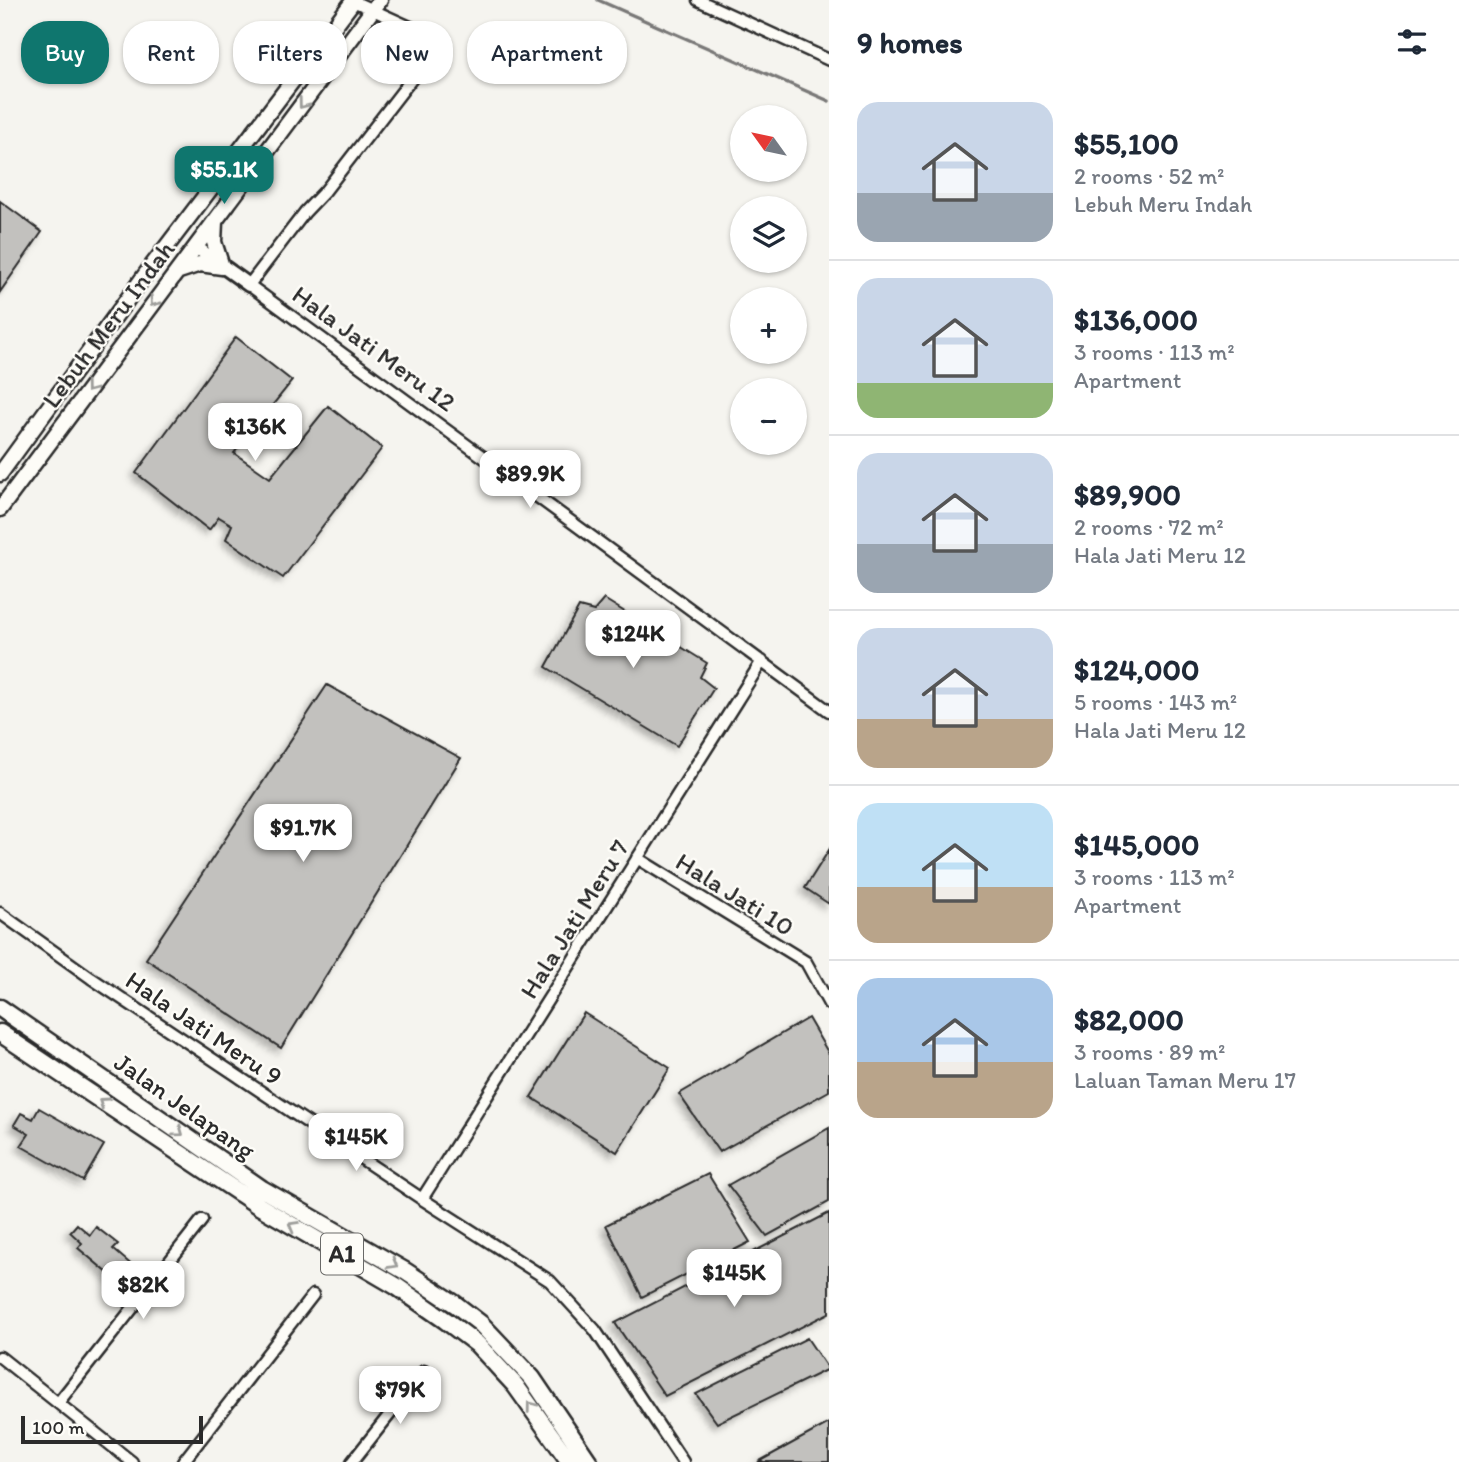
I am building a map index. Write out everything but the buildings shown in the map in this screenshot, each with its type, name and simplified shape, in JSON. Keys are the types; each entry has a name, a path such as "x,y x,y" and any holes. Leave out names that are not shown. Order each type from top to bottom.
{"main road":[{"name":"Lebuh Meru Indah","path":"0,474 148,272 354,1"},
{"name":"Lebuh Meru Indah","path":"0,509 377,5"},
{"path":"196,247 191,238 192,226 229,165"},
{"path":"177,271 195,265 222,267 214,242 216,220"},
{"path":"148,272 179,247 196,247"},
{"name":"Jalan Jelapang","path":"0,1008 262,1189 405,1271 481,1324 532,1378 589,1462"},
{"path":"0,1021 31,1030"},
{"name":"Jalan Jelapang","path":"0,1033 259,1206 396,1286 477,1344 515,1385 570,1462"}],"street":[{"path":"698,0 829,60"},
{"path":"249,285 441,41 377,5 354,1"},
{"name":"Hala Jati Meru 12","path":"196,247 829,710"},
{"name":"Hala Jati Meru 7","path":"422,1199 762,661"},
{"name":"Hala Jati 10","path":"637,858 806,962 829,1004"},
{"name":"Hala Jati Meru 9","path":"0,913 91,978 550,1281 594,1330 683,1462"},
{"path":"58,1403 202,1220"},
{"path":"183,1462 313,1295"},
{"path":"0,1357 132,1462"},
{"path":"352,1462 424,1371"}],"waterway":[{"path":"598,0 829,101"}]}
